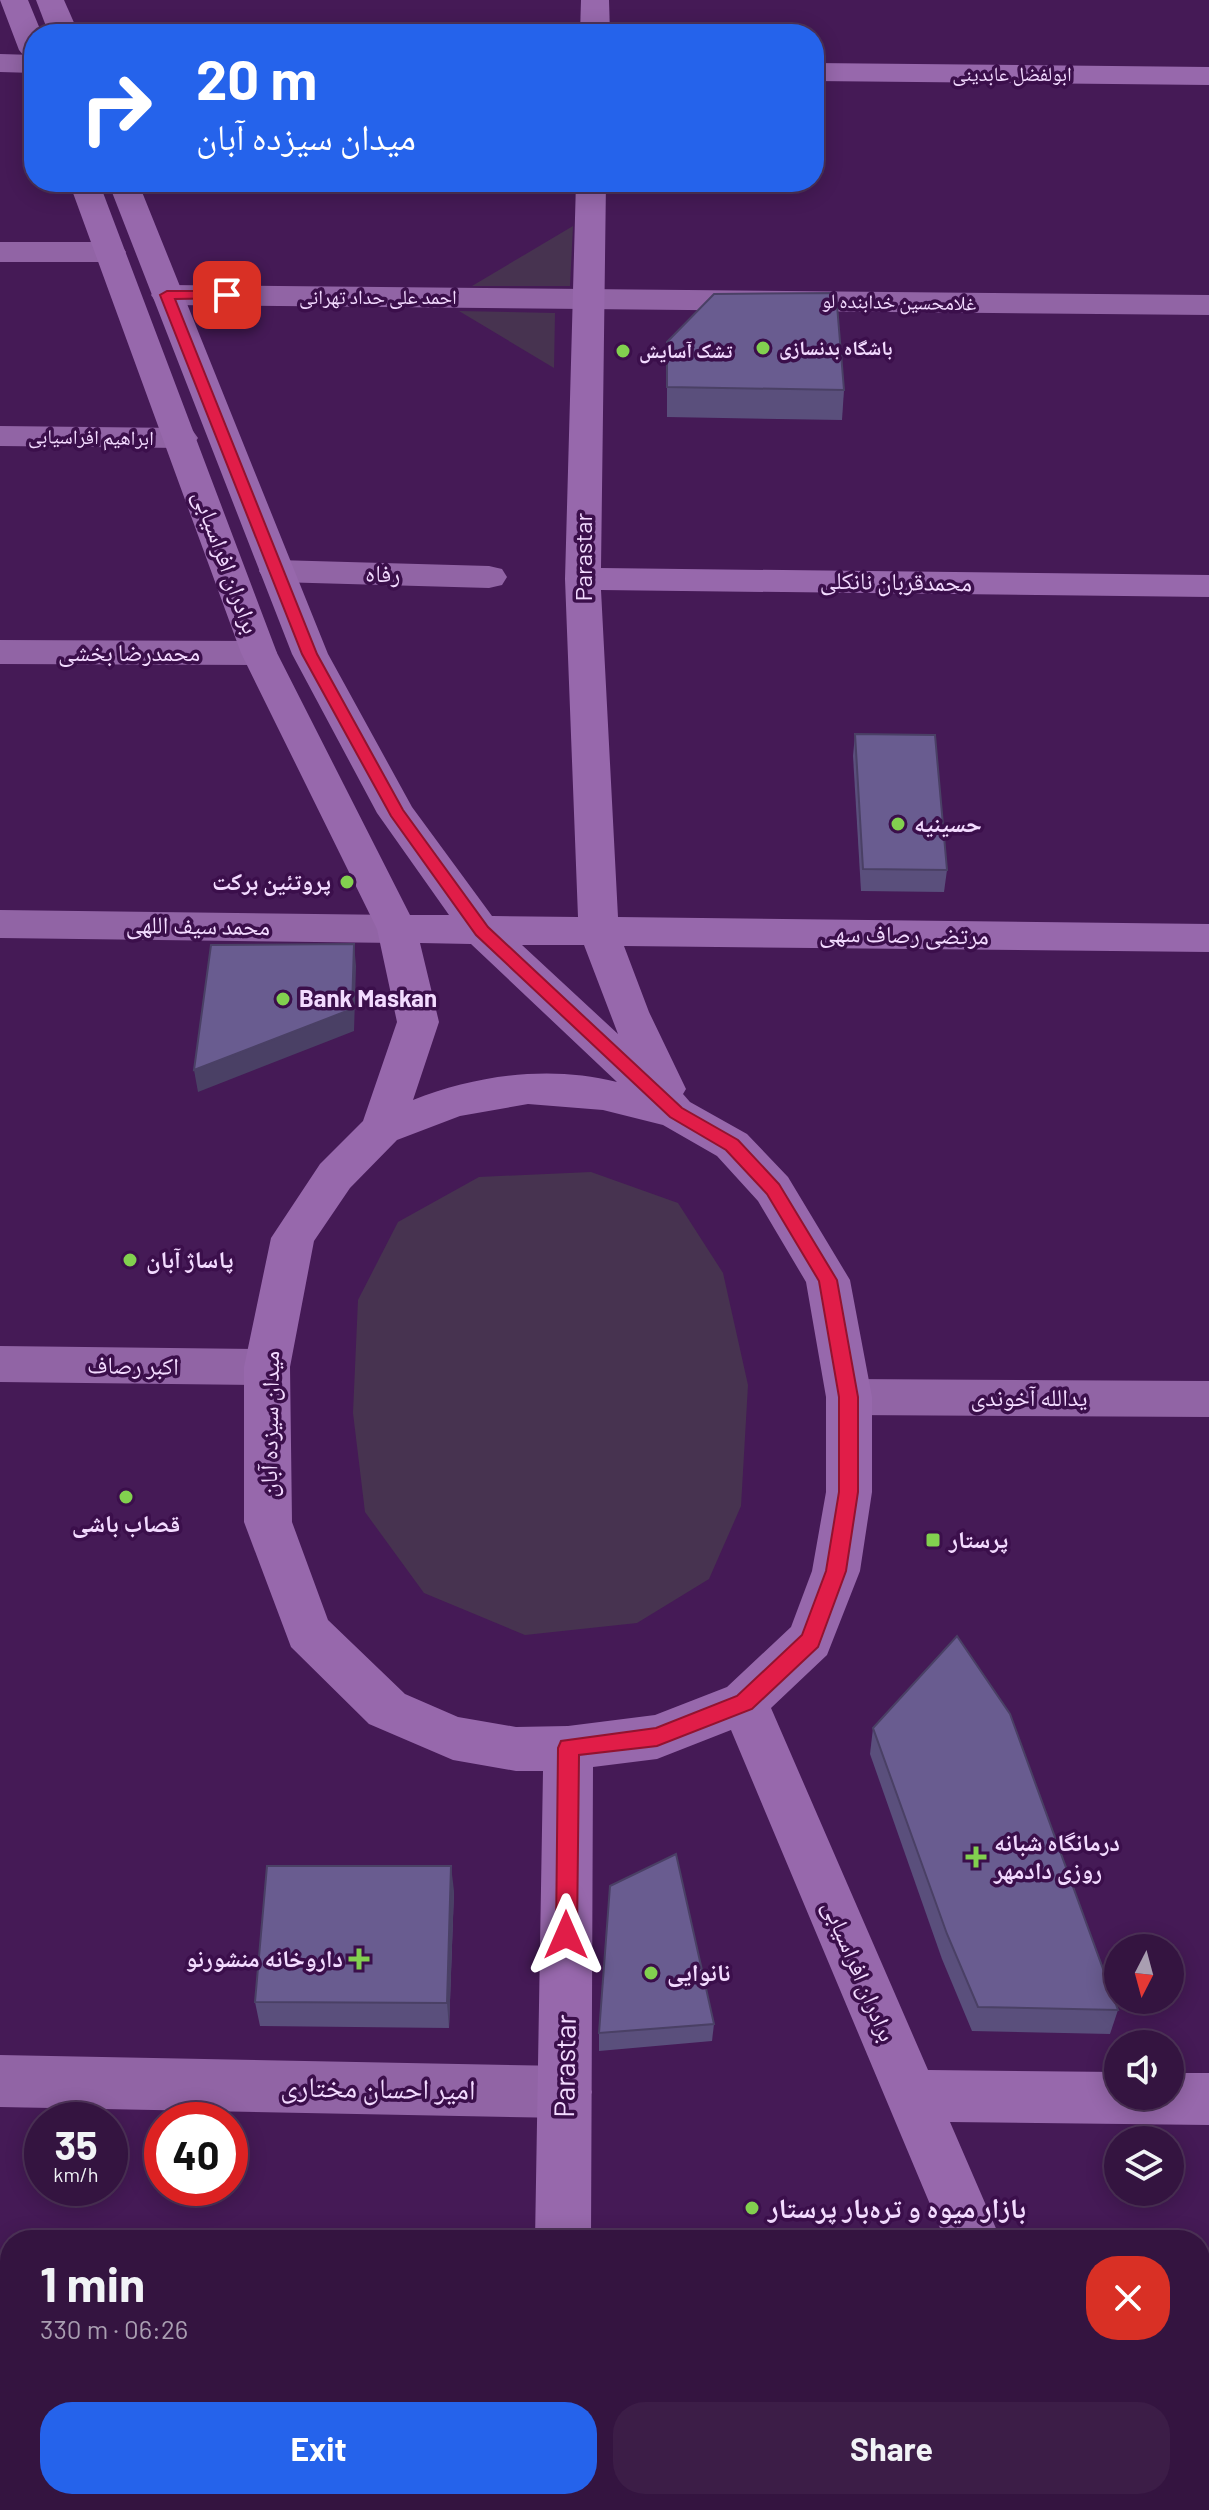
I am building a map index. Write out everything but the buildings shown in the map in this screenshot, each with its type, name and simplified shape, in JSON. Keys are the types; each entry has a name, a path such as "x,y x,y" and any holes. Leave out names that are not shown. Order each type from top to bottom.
{"street":[{"path":"14,0 24,25"},
{"path":"50,0 60,24"},
{"path":"595,0 595,24"},
{"path":"0,63 24,64"},
{"name":"ابولفضل عابدینی","path":"824,72 1209,76"},
{"name":"برادران افراسیابی","path":"88,192 259,653 397,929 418,1022 382,1129"},
{"name":"برادران افراسیابی","path":"127,192 310,654 396,813 482,931 676,1113"},
{"name":"Parastar","path":"591,192 583,579 599,932 628,1012 676,1113"},
{"path":"0,252 110,252"},
{"name":"احمد علی حداد تهرانی","path":"167,295 589,298"},
{"name":"غلامحسین خدابنده لو","path":"589,298 1209,305"},
{"name":"ابراهیم افراسیابی","path":"0,436 181,438"},
{"path":"181,438 224,439"},
{"path":"230,573 277,571"},
{"name":"رفاه","path":"277,571 489,577"},
{"name":"محمدقربان نانکلی","path":"583,579 1209,586"},
{"name":"محمدرضا بخشی","path":"0,652 259,653"},
{"name":"محمد سیف اللهی","path":"0,924 397,929"},
{"name":"مرتضی رصاف سهی","path":"397,929 1209,938"},
{"name":"میدان سیزده آبان","path":"528,1088 603,1094 676,1113 732,1145 773,1189 828,1280 849,1397 849,1492 836,1571 810,1640 744,1702 657,1737 568,1748 516,1749 453,1738 387,1709 308,1632 268,1522 267,1367 293,1238 335,1176 382,1129 454,1101 528,1088"},
{"name":"اکبر رصاف","path":"0,1364 267,1367"},
{"name":"یدالله آخوندی","path":"849,1397 1209,1399"},
{"name":"برادران افراسیابی","path":"744,1702 969,2230"},
{"name":"Parastar","path":"563,2230 568,1748"},
{"name":"امیر احسان مختاری","path":"0,2081 565,2092"},
{"path":"912,2096 1209,2099"}],"shaded area":[{"path":"573,226 570,286 472,286"},
{"path":"459,311 555,313 554,368"},
{"path":"591,1172 678,1203 723,1273 748,1385 741,1506 709,1579 637,1623 525,1635 424,1593 365,1512 353,1413 358,1300 398,1222 479,1177"}],"place":[{"name":"باشگاه بدنسازی","path":"763,348"},
{"name":"تشک آسایش","path":"623,351"},
{"name":"حسینیه","path":"898,824"},
{"name":"پروتئین برکت","path":"347,882"},
{"name":"Bank Maskan","path":"283,999"},
{"name":"پاساژ آبان","path":"130,1260"},
{"name":"قصاب باشی","path":"126,1497"},
{"name":"پرستار","path":"933,1540"},
{"name":"درمانگاه شبانه روزی دادمهر","path":"976,1857"},
{"name":"داروخانه منشورنو","path":"359,1959"},
{"name":"نانوایی","path":"651,1973"},
{"name":"بازار میوه و تره‌بار پرستار","path":"752,2208"}],"route":[{"path":"227,295 167,295 310,654 396,813 482,931 676,1113 732,1145 773,1189 828,1280 849,1397 849,1492 836,1571 810,1640 744,1702 657,1737 568,1748 566,1935"}]}
